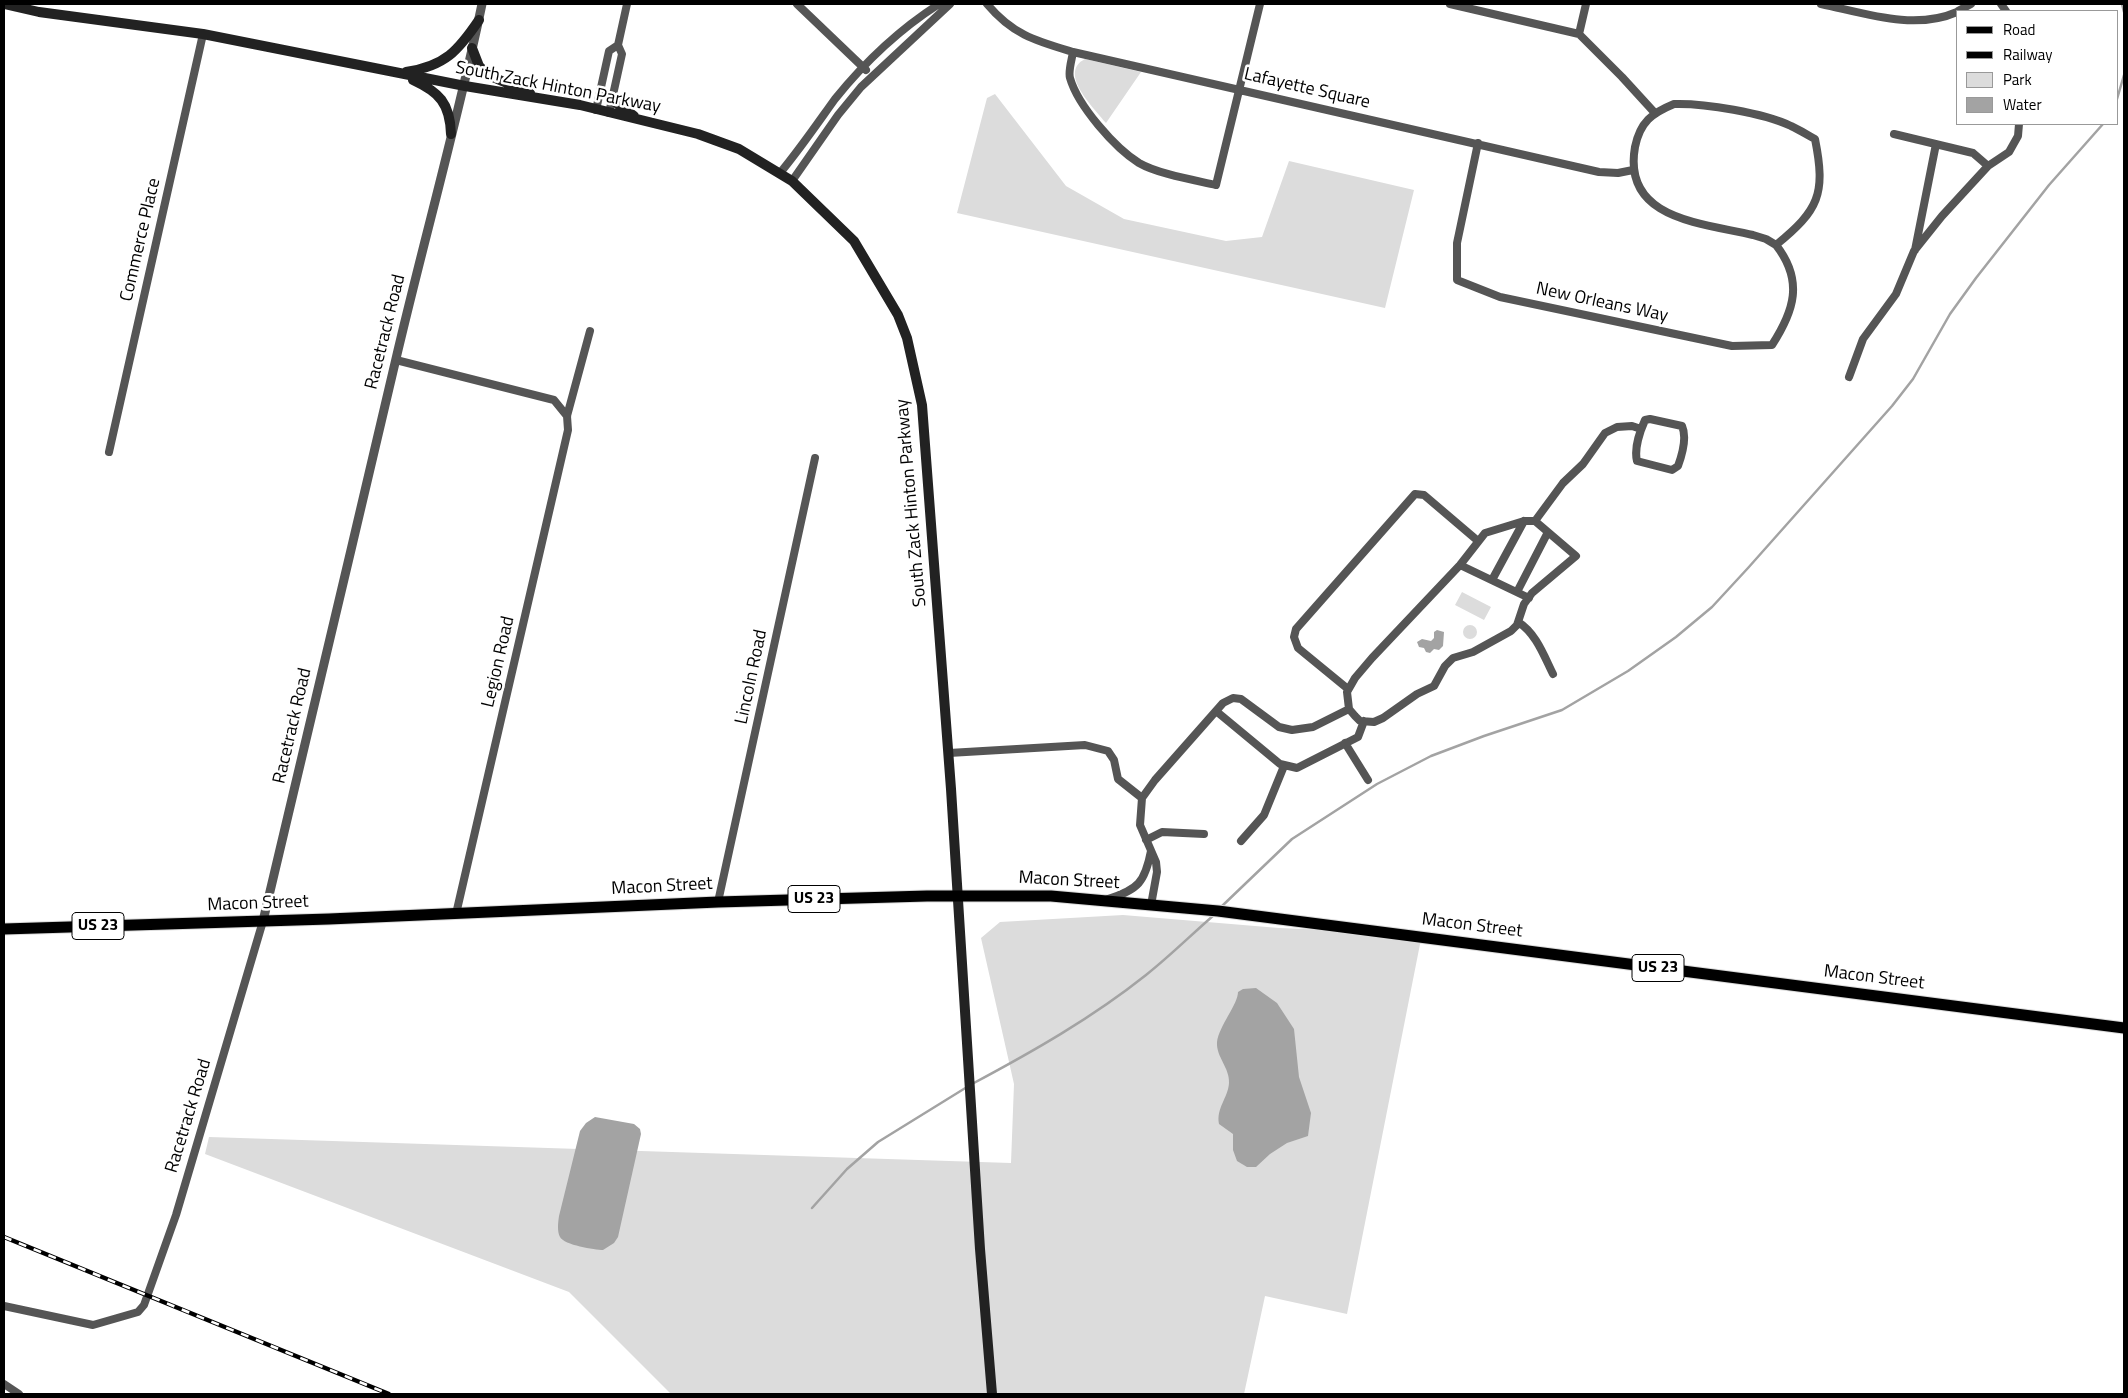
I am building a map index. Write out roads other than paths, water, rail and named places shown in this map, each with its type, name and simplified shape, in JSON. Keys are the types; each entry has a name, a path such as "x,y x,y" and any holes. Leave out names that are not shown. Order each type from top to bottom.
{"main road":[{"name":"South Zack Hinton Parkway","path":"4,4 48,13 203,34 465,86 547,100 698,134 739,148 792,181 854,241 886,294 907,338 922,405 949,753 980,1249 992,1394"},
{"path":"398,73 420,70 448,58 467,38 479,20"},
{"path":"472,48 479,66 488,75 547,100"},
{"path":"398,73 440,95 451,121 451,134"},
{"path":"612,96 615,102 625,111 642,120"},
{"name":"Macon Street","path":"4,929 456,914 718,902 958,896 1051,896 1228,912 2124,1028"}],"street":[{"name":"Racetrack Road","path":"4,1306 93,1325 138,1312 144,1305 176,1215 263,921 396,360 451,134 465,86 482,4"},
{"path":"608,113 622,54 618,45 627,4"},
{"path":"797,4 872,76"},
{"path":"780,173 806,142 836,99 863,68 921,15 939,4"},
{"path":"792,181 838,115 872,76 950,4"},
{"name":"Lafayette Square","path":"987,4 1016,31 1039,42 1073,52 1599,172 1618,173 1633,170"},
{"path":"1073,52 1070,76 1075,89 1083,104 1116,144 1140,164 1173,175 1216,185 1260,4"},
{"path":"1450,4 1467,6 1578,34 1622,77 1654,112"},
{"path":"1578,34 1586,4"},
{"path":"1821,4 1876,16 1915,21 1946,17 1956,13"},
{"name":"Commerce Place","path":"109,452 203,34"},
{"path":"596,110 609,52 618,45"},
{"path":"1674,104 1694,104 1773,119 1792,126 1815,139 1821,168 1818,196 1811,210 1797,228 1776,246 1766,239 1754,235 1674,216 1659,210 1646,199 1633,170 1636,143 1642,128 1654,112 1674,104"},
{"path":"1914,252 1942,216 1988,166 2009,152 2018,136 2019,125"},
{"path":"1894,134 1972,153 1988,166"},
{"name":"New Orleans Way","path":"1478,143 1456,243 1457,280 1500,296 1732,346 1772,346 1786,323 1792,304 1793,283 1786,258 1776,246"},
{"path":"1849,377 1863,339 1896,294 1914,252 1936,144"},
{"name":"Legion Road","path":"456,914 568,430 567,416 590,331"},
{"path":"396,360 554,400 567,416"},
{"path":"1650,419 1682,426 1685,432 1678,466 1672,470 1637,461 1636,455 1641,429 1645,420 1650,419"},
{"path":"1536,521 1563,483 1583,464 1605,433 1617,427 1632,426 1641,429"},
{"name":"Lincoln Road","path":"718,902 815,458"},
{"path":"1348,689 1298,648 1294,637 1296,629 1309,614 1415,494 1424,495 1478,541"},
{"path":"1492,580 1524,521"},
{"path":"1524,521 1536,521 1576,556 1529,598 1524,604 1518,622 1511,631 1473,652 1453,658 1445,666 1434,686 1417,694 1383,718 1374,722 1360,721 1354,716 1347,700 1348,689 1372,658 1460,564 1484,533 1524,521"},
{"path":"1517,592 1548,532"},
{"path":"1460,564 1529,598"},
{"path":"1518,622 1527,627 1553,674"},
{"path":"1152,905 1157,872 1156,862 1140,825 1142,798 1161,773 1223,703 1233,698 1241,699 1279,727 1292,730 1313,727 1349,708"},
{"path":"1216,711 1284,766 1297,768 1358,737 1364,720"},
{"path":"1345,743 1368,780"},
{"path":"949,753 1084,745 1108,751 1114,760 1118,779 1142,798"},
{"path":"1241,841 1264,815 1284,766"},
{"path":"1146,840 1162,832 1204,834"},
{"path":"1106,900 1128,893 1135,887 1145,872 1151,850"},
{"path":"4,1384 19,1394"}],"water":[{"path":"1437,630 1444,632 1443,646 1439,650 1434,649 1430,653 1426,652 1424,648 1419,647 1417,642 1422,639 1431,641 1434,638 1434,632"},
{"path":"1256,988 1277,1003 1294,1029 1299,1077 1311,1113 1308,1136 1287,1143 1270,1154 1256,1167 1247,1167 1237,1161 1233,1150 1233,1134 1219,1124 1219,1113 1227,1093 1229,1078 1217,1047 1217,1042 1238,992 1243,989"},
{"path":"595,1117 634,1124 640,1129 641,1134 618,1237 614,1243 603,1250 573,1245 560,1237 558,1230 559,1216 580,1131 586,1123"}],"waterway":[{"path":"2122,4 2124,12"},
{"path":"2118,96 2124,75"},
{"path":"1221,907 1292,839 1377,784 1431,756 1562,710 1628,671 1676,637 1712,607 1892,406 1913,379 1950,314 1976,278 2049,185 2102,125"},
{"path":"972,1084 1039,1047 1104,1006 1155,968 1214,915"},
{"path":"812,1208 847,1169 878,1142 967,1087"}],"railway":[{"path":"4,1237 389,1394"}]}
